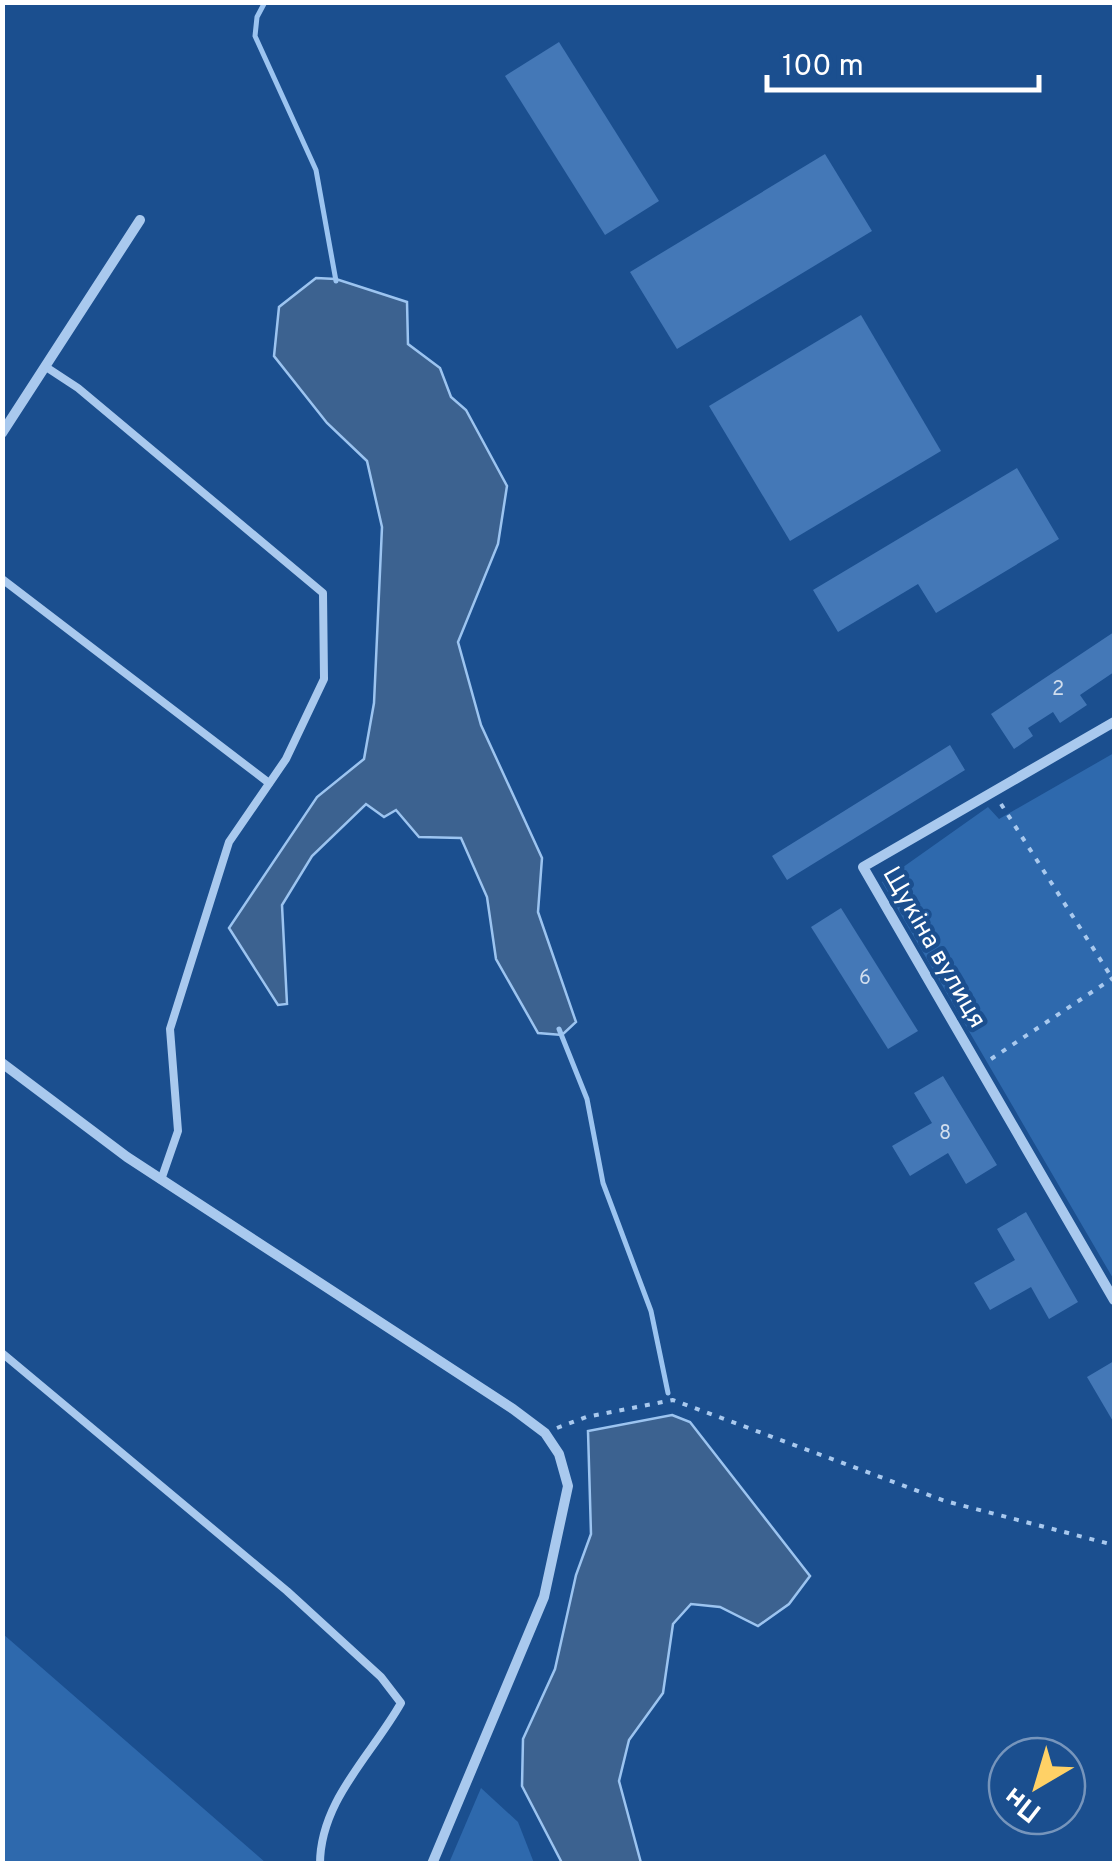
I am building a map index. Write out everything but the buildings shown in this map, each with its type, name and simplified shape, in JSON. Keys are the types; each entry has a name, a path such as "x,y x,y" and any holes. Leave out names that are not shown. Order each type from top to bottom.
{"street":[{"path":"2,433 140,220"},
{"name":"Щукіна вулиця","path":"1114,722 863,867 1114,1300"},
{"path":"2,1063 161,1180 545,1433 559,1454 568,1486 544,1597 432,1864"}],"lane":[{"path":"46,367 78,388 323,592 324,679 269,783 229,842 170,1030 178,1131 161,1180"},
{"path":"2,580 269,783"},
{"path":"2,1353 287,1591 381,1677 401,1704 376,1748 330,1808 320,1834 320,1864"}],"path":[{"path":"979,1068 1114,979 994,792"},
{"path":"545,1433 586,1416 673,1400 946,1501 1114,1545"}],"shaded area":[{"path":"316,278 336,279 407,302 408,344 440,368 451,397 466,410 507,486 498,544 458,642 481,725 542,858 538,912 576,1022 562,1035 538,1033 496,959 487,897 461,838 419,837 396,810 384,817 366,804 312,856 282,905 287,1004 278,1005 229,928 317,797 364,759 374,703 382,527 367,461 327,423 274,356 279,307"},
{"path":"1114,753 1114,1280 882,882 988,807 999,819"},
{"path":"672,1415 690,1422 810,1576 789,1604 758,1626 720,1607 691,1604 673,1624 663,1693 629,1740 619,1781 641,1863 562,1863 522,1786 523,1739 555,1669 576,1575 591,1534 588,1431"},
{"path":"3,1634 266,1863 3,1863"},
{"path":"481,1788 518,1822 534,1863 449,1863"}],"waterway":[{"path":"265,2 257,17 255,36 316,170 336,281"},
{"path":"559,1029 587,1099 603,1183 651,1311 668,1393"}]}
